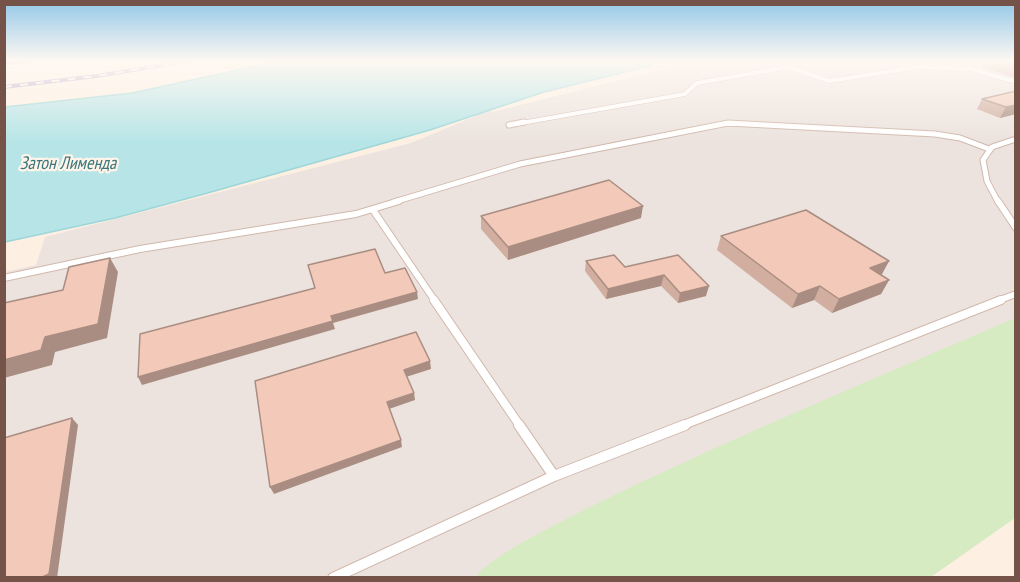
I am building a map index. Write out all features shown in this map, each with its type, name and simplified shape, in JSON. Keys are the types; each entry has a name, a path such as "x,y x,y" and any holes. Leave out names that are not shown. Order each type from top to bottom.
{"lane":[{"path":"509,125 685,94 691,88"},
{"path":"4,278 140,249 373,210 520,164 728,123 927,133 960,138 989,148 1016,139"},
{"path":"989,148 984,160 984,173 993,194 1016,228"},
{"path":"373,210 554,476"},
{"path":"333,578 554,476 1016,294"}],"shaded area":[{"path":"588,88 1015,88 1015,433 754,577 5,577 4,272 36,265 45,237 411,143 476,116 460,103 475,100 492,112"}],"green space":[{"path":"1015,318 1015,518 931,577 477,577 503,555 559,523 637,485 726,443"}],"water":[{"name":"Затон Лименда","path":"154,88 560,88 430,130 204,194 115,218 5,242 5,107 132,93"}],"building":[{"path":"1016,91 1016,105 1006,107 982,99"},
{"path":"609,180 643,206 508,247 481,216"},
{"path":"806,210 889,261 870,268 889,280 839,299 820,286 798,294 721,236"},
{"path":"375,249 385,273 405,268 417,292 331,316 333,321 138,377 140,334 315,288 308,265"},
{"path":"614,255 625,267 678,255 709,286 680,293 664,275 608,289 586,261"},
{"path":"110,258 98,324 45,337 41,350 4,360 4,303 63,290 69,267"},
{"path":"416,332 430,361 404,370 414,393 387,402 401,440 270,487 255,381"},
{"path":"72,418 49,574 40,578 4,578 4,438"}]}
